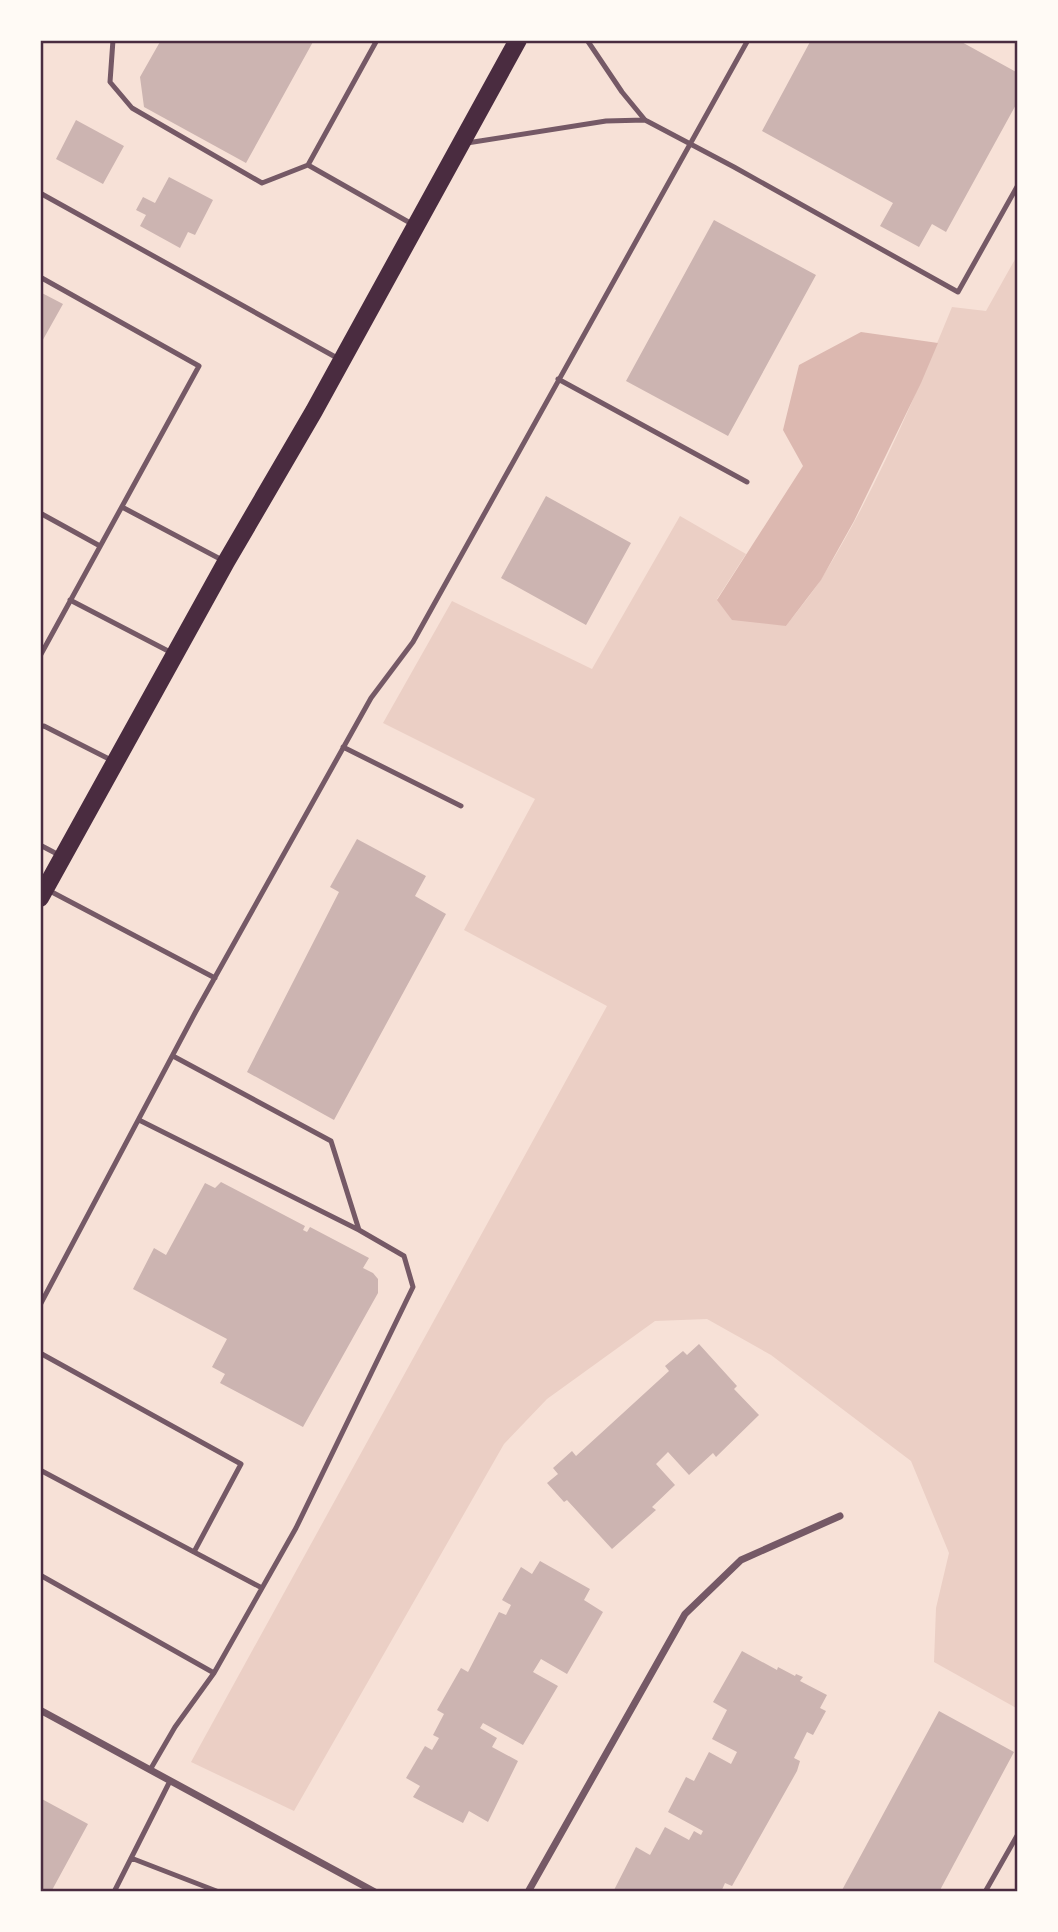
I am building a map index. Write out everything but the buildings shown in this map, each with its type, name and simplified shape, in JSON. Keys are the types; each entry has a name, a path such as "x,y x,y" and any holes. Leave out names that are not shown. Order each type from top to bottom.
{"main road":[{"path":"43,893 226,562 342,361 518,40"}],"street":[{"path":"528,1892 685,1615 741,1560 839,1516"},
{"path":"40,1710 375,1892"}],"lane":[{"path":"113,40 110,82 132,107 262,183 308,165 377,40"},
{"path":"587,40 622,92 645,120 958,292 1018,185"},
{"path":"40,1305 215,978 370,698 413,642 748,40"},
{"path":"461,144 606,121 645,120"},
{"path":"308,165 416,226"},
{"path":"40,193 342,361"},
{"path":"40,277 199,366 40,656"},
{"path":"558,379 747,482"},
{"path":"122,506 226,562"},
{"path":"40,513 100,546"},
{"path":"71,600 175,654"},
{"path":"40,727 44,726 116,762"},
{"path":"343,747 461,806"},
{"path":"40,845 63,857"},
{"path":"43,893 215,978"},
{"path":"173,1056 331,1140 359,1230"},
{"path":"139,1120 359,1230 404,1256 413,1287 296,1528 214,1672 175,1727 150,1770"},
{"path":"40,1353 241,1464 194,1552"},
{"path":"40,1470 262,1588"},
{"path":"40,1575 214,1672"},
{"path":"114,1892 170,1780"},
{"path":"985,1892 1018,1834"},
{"path":"131,1858 219,1892"}],"shaded area":[{"path":"1018,254 1018,1709 934,1662 936,1608 949,1553 911,1461 771,1355 707,1319 655,1321 547,1399 504,1444 294,1811 191,1762 607,1006 464,930 535,799 383,723 452,601 592,669 680,516 746,554 717,599 786,626 821,579 876,481 952,307 986,311"},
{"path":"861,332 938,343 854,521 821,580 786,626 732,620 717,600 803,466 783,430 799,365"}]}
